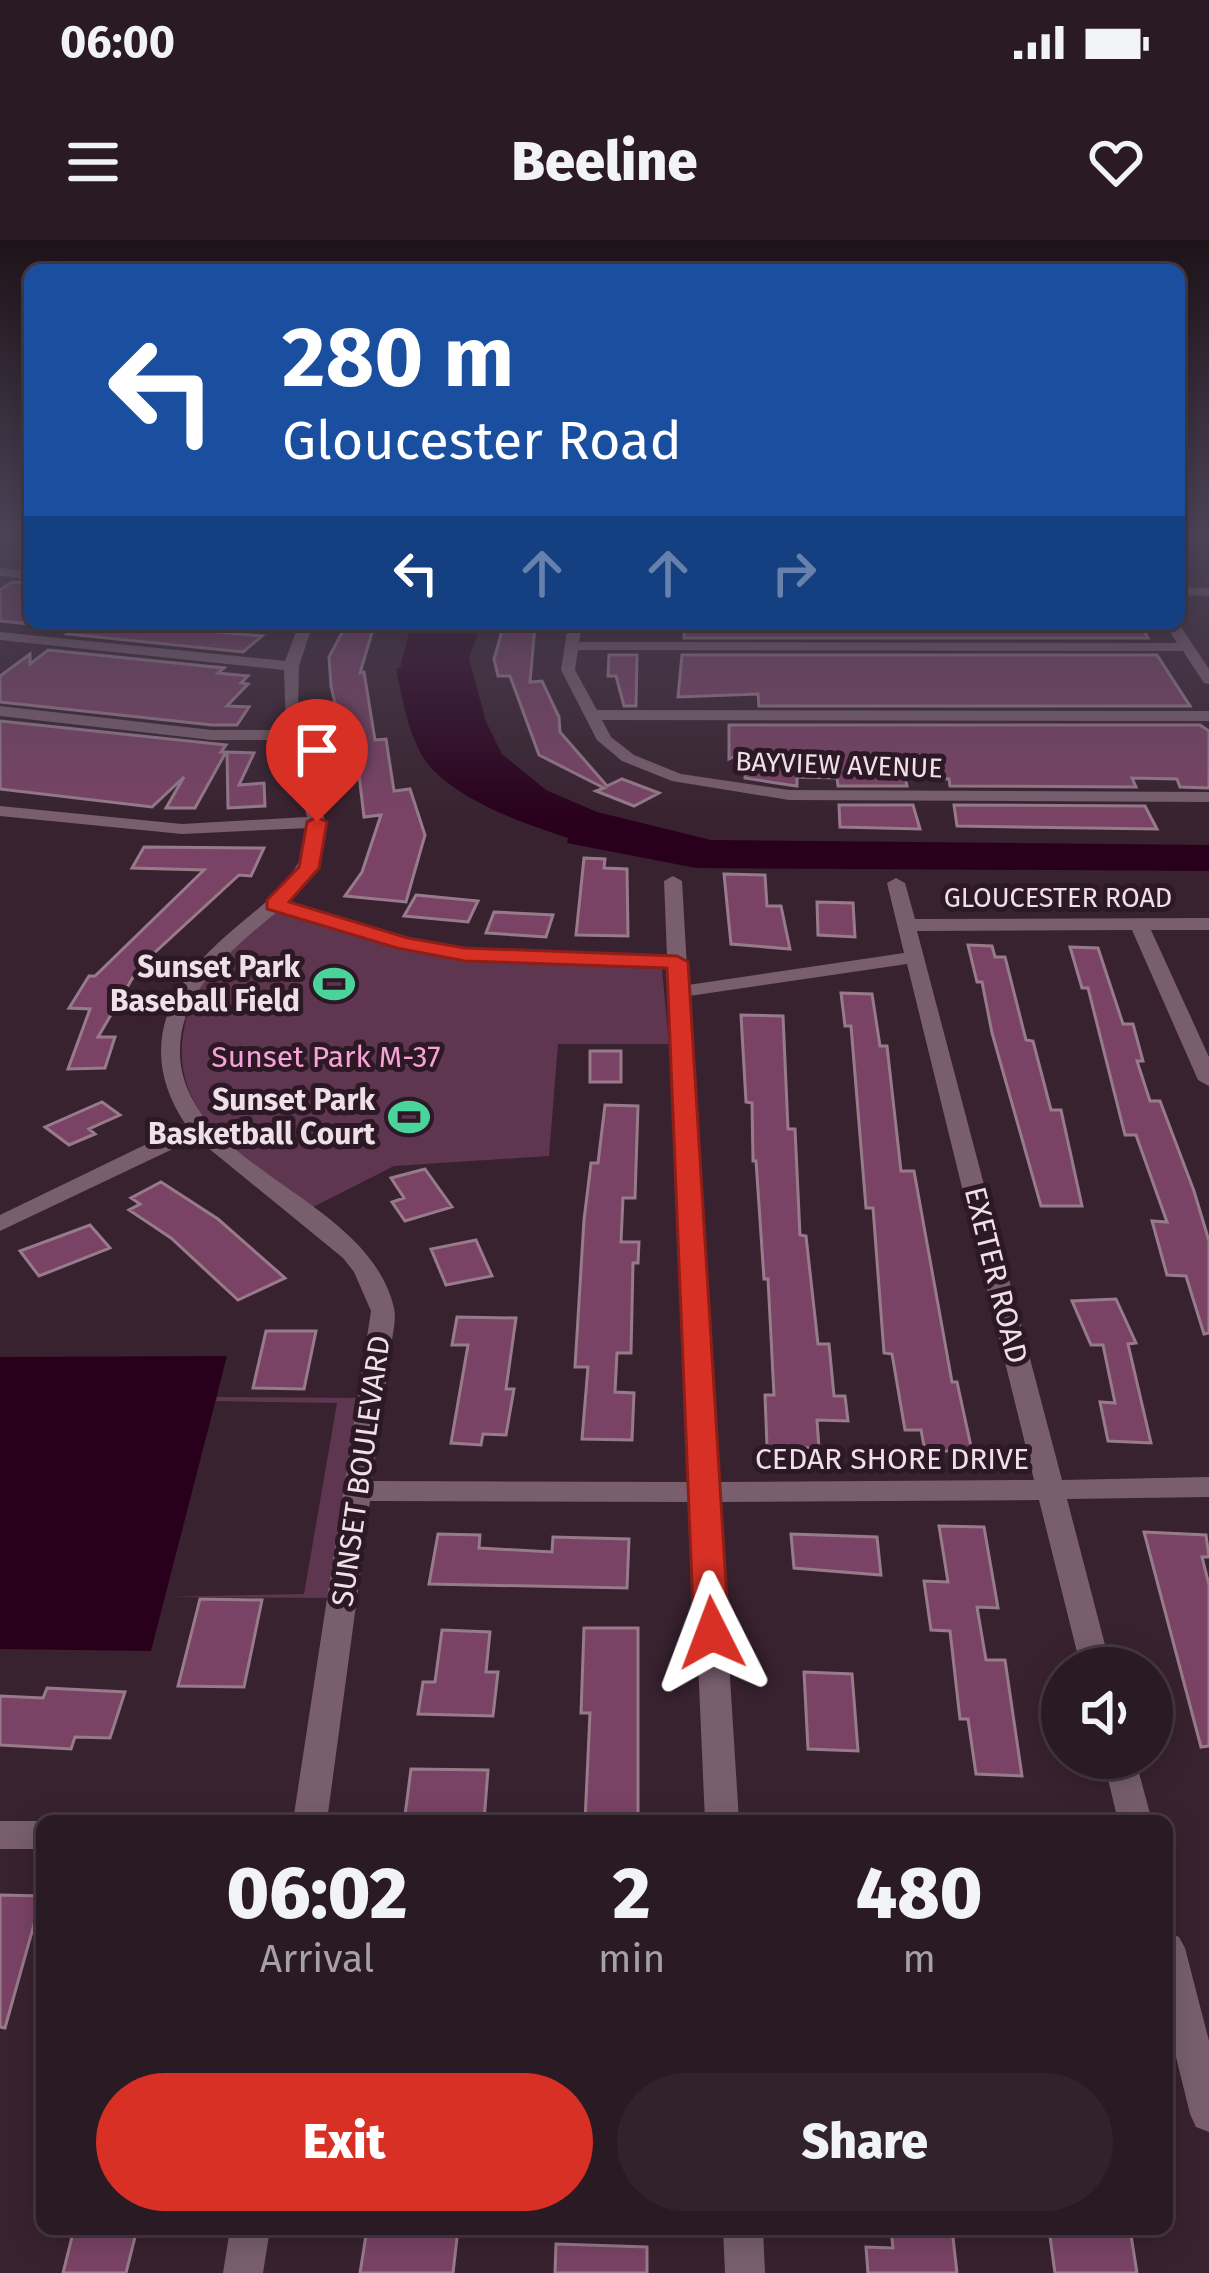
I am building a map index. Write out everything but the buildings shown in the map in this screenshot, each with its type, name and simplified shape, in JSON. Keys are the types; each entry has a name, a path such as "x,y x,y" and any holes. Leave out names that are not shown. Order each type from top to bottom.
{"street":[{"path":"0,811 182,829 317,822 287,692 289,666 304,630"},
{"path":"573,630 569,646 1187,647"},
{"path":"1176,630 1209,680"},
{"path":"0,636 289,666"},
{"name":"BAYVIEW AVENUE","path":"569,646 568,670 605,740 628,758 678,778 740,791 1209,796"},
{"path":"0,712 212,735 295,735"},
{"path":"592,715 1209,716"},
{"name":"SUNSET BOULEVARD","path":"311,1815 382,1332 377,1293 365,1270 332,1236 198,1128 174,1086 168,1058 178,1007 193,979 226,942 275,904 309,868 317,822"},
{"path":"673,881 722,1815"},
{"name":"EXETER ROAD","path":"896,883 1091,1647"},
{"path":"275,904 404,944 465,955 677,962"},
{"name":"GLOUCESTER ROAD","path":"907,925 1209,924"},
{"path":"1139,925 1209,1080"},
{"path":"679,992 915,957"},
{"path":"0,1224 198,1128"},
{"name":"CEDAR SHORE DRIVE","path":"359,1491 1209,1487"},
{"path":"1124,1779 1133,1815"},
{"path":"0,1835 36,1834"},
{"path":"1173,1972 1209,2114"},
{"path":"243,2273 249,2235"},
{"path":"743,2235 745,2273"}],"green space":[{"name":"Sunset Park M-37","path":"276,910 400,948 469,962 662,969 669,1044 558,1044 549,1156 394,1166 313,1207 217,1132 187,1085 182,1057 187,1017 203,979"},
{"path":"217,1397 368,1398 341,1598 166,1597 304,1594 337,1403 216,1401"}],"shaded area":[{"path":"479,630 469,658 486,722 502,754 546,790 597,812 711,840 1209,845 1209,871 696,868 567,843 568,838 464,794 426,762 409,724 396,669 409,632"},
{"path":"227,1356 151,1651 0,1649 0,1357"}],"place":[{"name":"Sunset Park Baseball Field","path":"334,984"},
{"name":"Sunset Park Basketball Court","path":"409,1117"}],"route":[{"path":"317,822 309,868 275,904 404,944 465,955 677,962 712,1633"}]}
